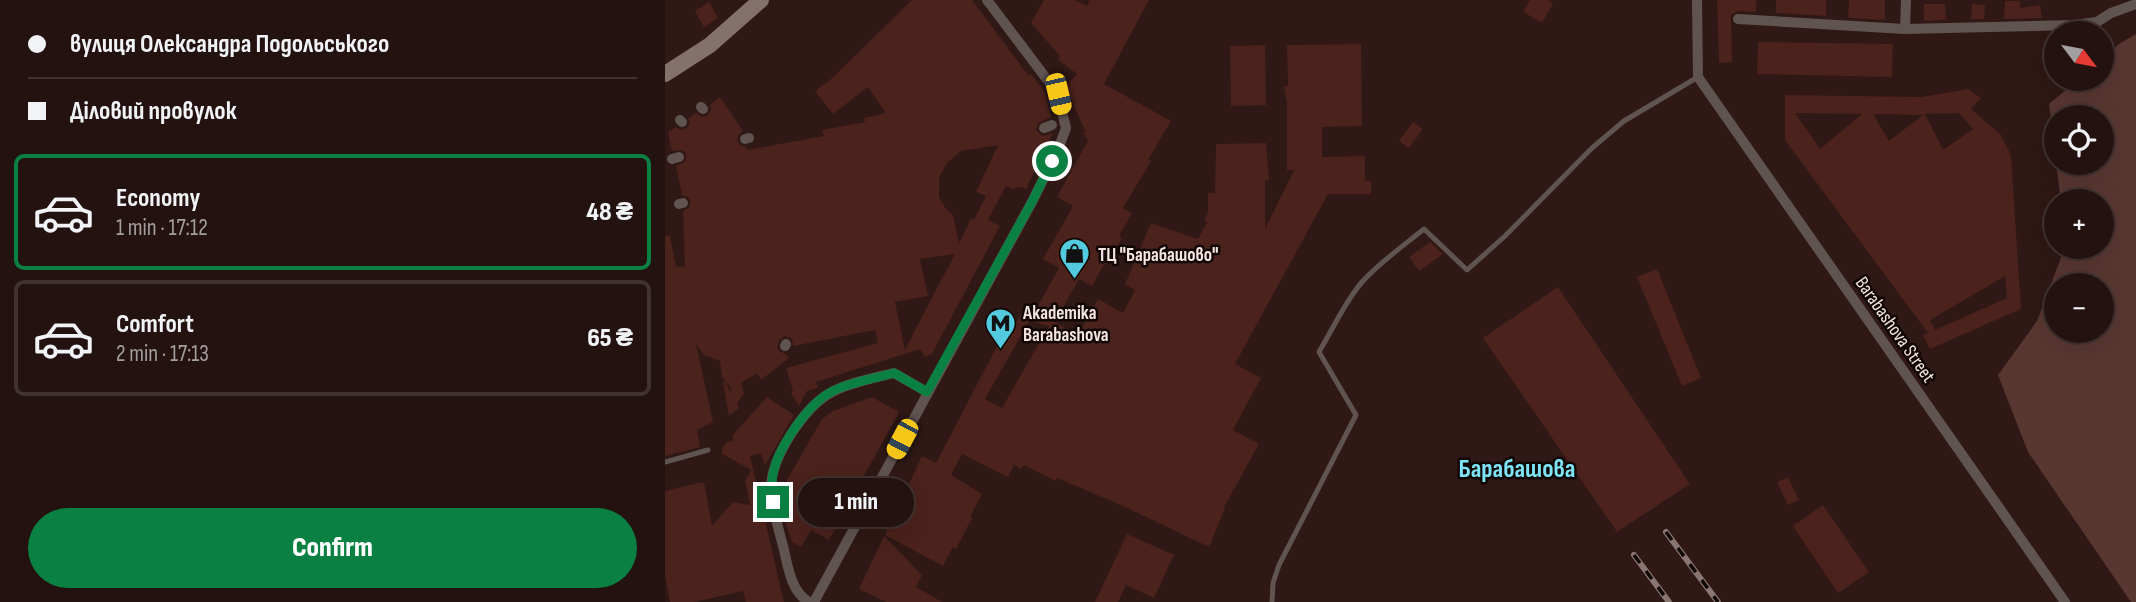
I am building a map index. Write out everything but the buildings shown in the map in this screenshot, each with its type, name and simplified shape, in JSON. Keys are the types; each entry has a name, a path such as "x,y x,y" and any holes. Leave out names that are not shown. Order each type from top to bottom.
{"main road":[{"path":"665,74 710,45 761,0"}],"street":[{"path":"927,392 894,373 840,388 808,410 778,458 772,479 773,502 792,579 800,596 811,602 927,392 1033,200 1066,128 1058,94 987,0"},
{"path":"1697,0 1698,76"},
{"path":"1905,29 1906,0"},
{"path":"2110,0 2111,13"},
{"path":"1738,19 1905,29 2074,25 2097,22 2111,13 2136,4"},
{"name":"Barabashova Street","path":"1698,76 2065,602"}],"lane":[{"path":"1272,602 1270,597 1279,565 1356,415 1319,352 1361,283 1424,229 1467,271 1592,148 1624,121 1698,76"},
{"path":"665,462 708,450"}],"shaded area":[{"path":"2136,34 2136,602 2131,602 2028,452 1998,375 2037,321 2044,302 2044,343 2114,343 2114,273 2055,273 2060,259 2114,259 2114,189 2059,189 2058,175 2114,175 2114,105 2049,104 2065,91 2114,91 2114,48"}],"railway":[{"path":"1666,532 1718,602"},
{"path":"1634,555 1669,602"}],"place":[{"name":"ТЦ \"Барабашово\"","path":"1075,281"},
{"name":"Akademіka Barabashova","path":"1000,350"}],"district":[{"name":"Барабашова","path":"1517,468"}],"route":[{"path":"773,502 771,487 778,458 804,415 817,401 840,388 894,373 927,392 1052,161"}]}
